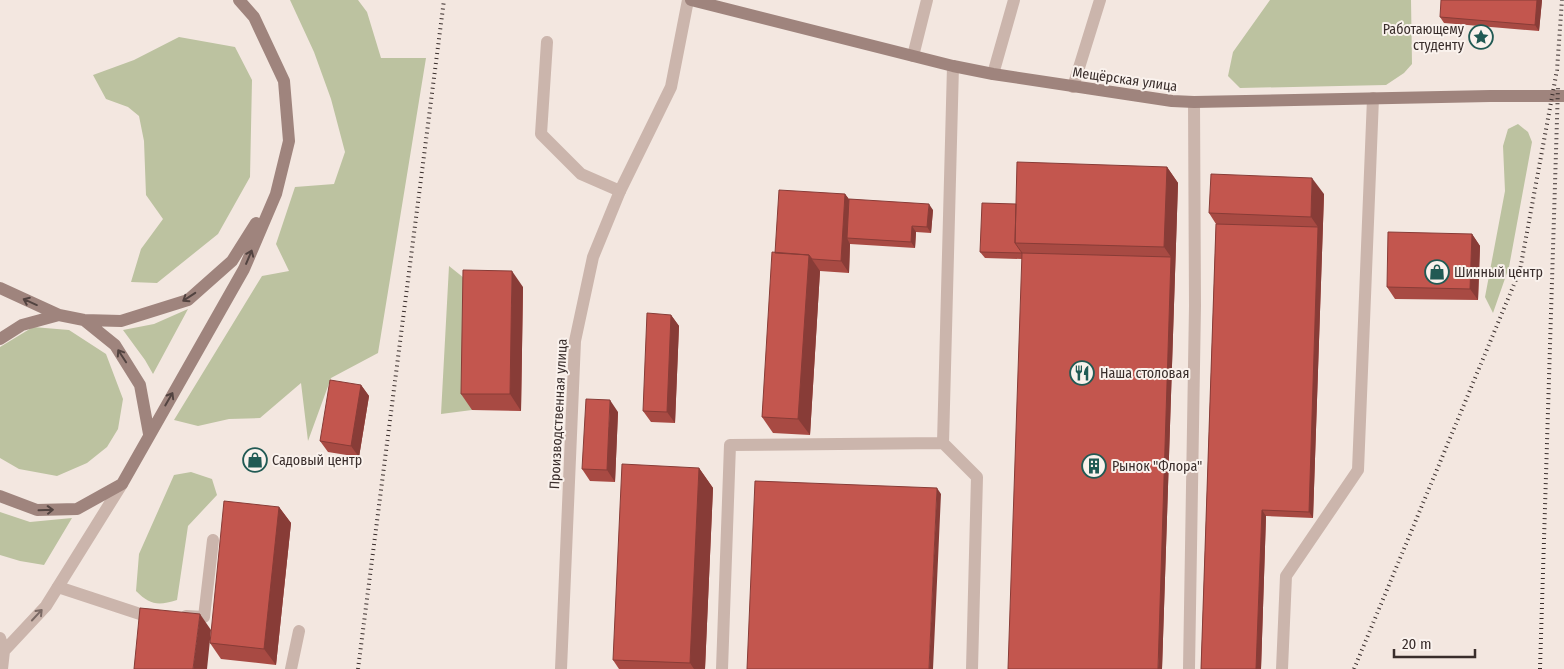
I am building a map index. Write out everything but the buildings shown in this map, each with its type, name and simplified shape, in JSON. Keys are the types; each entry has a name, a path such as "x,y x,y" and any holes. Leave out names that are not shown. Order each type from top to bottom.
{"main road":[{"path":"0,496 37,510 77,509 122,484 244,269 276,194 289,141 284,81 254,17 239,0"},
{"name":"Мещёрская улица","path":"690,0 953,66 1073,87 1172,101 1564,96"},
{"path":"0,288 59,315 84,320 120,321 188,300 232,261 276,194"},
{"path":"0,339 22,324 59,315"},
{"path":"84,320 115,346 140,384 149,434"}],"street":[{"name":"Производственная улица","path":"561,669 575,341 593,257 620,191 671,87 690,0"},
{"path":"913,56 927,0"},
{"path":"994,74 1014,0"},
{"path":"1073,87 1100,0"},
{"path":"547,42 541,134 581,174 620,191"},
{"path":"943,443 953,66"},
{"path":"1282,669 1286,576 1358,470 1373,98"},
{"path":"1189,669 1195,306 1194,102"},
{"path":"722,669 730,445 943,443 977,477 972,669"},
{"path":"4,651 46,606 122,484"},
{"path":"58,587 140,614 204,617 213,540"},
{"path":"291,669 298,631"},
{"path":"0,638 4,651 2,669"}],"green space":[{"path":"290,0 358,0 367,12 381,58 426,58 378,353 331,378 308,441 301,383 260,418 229,419 198,426 174,420 262,276 289,271 276,244 295,187 334,184 345,152 331,99 314,52"},
{"path":"1270,0 1411,0 1412,64 1404,73 1386,85 1240,88 1228,76 1233,52"},
{"path":"179,37 235,47 252,80 250,177 218,234 157,283 131,282 141,249 163,219 146,195 144,141 139,116 128,107 106,99 93,75 134,60"},
{"path":"1518,124 1528,132 1532,142 1509,267 1493,313 1485,297 1505,191 1503,146 1508,129"},
{"path":"449,266 474,286 472,410 441,414"},
{"path":"188,309 153,374 123,330 154,324"},
{"path":"33,327 69,330 106,354 123,399 118,429 107,447 87,463 57,476 19,469 0,458 0,347"},
{"path":"191,472 212,479 217,495 188,526 177,600 165,603 150,602 136,591 139,554 174,475"},
{"path":"0,512 30,522 72,518 44,565 0,555"}],"railway":[{"path":"358,669 444,0"},
{"path":"1354,669 1520,270 1557,70 1562,0"},
{"path":"1540,669 1558,87"}],"place":[{"name":"Работающему студенту","path":"1481,37"},
{"name":"Шинный центр","path":"1437,272"},
{"name":"Наша столовая","path":"1082,373"},
{"name":"Садовый центр","path":"255,460"},
{"name":"Рынок \"Флора\"","path":"1094,466"}]}
